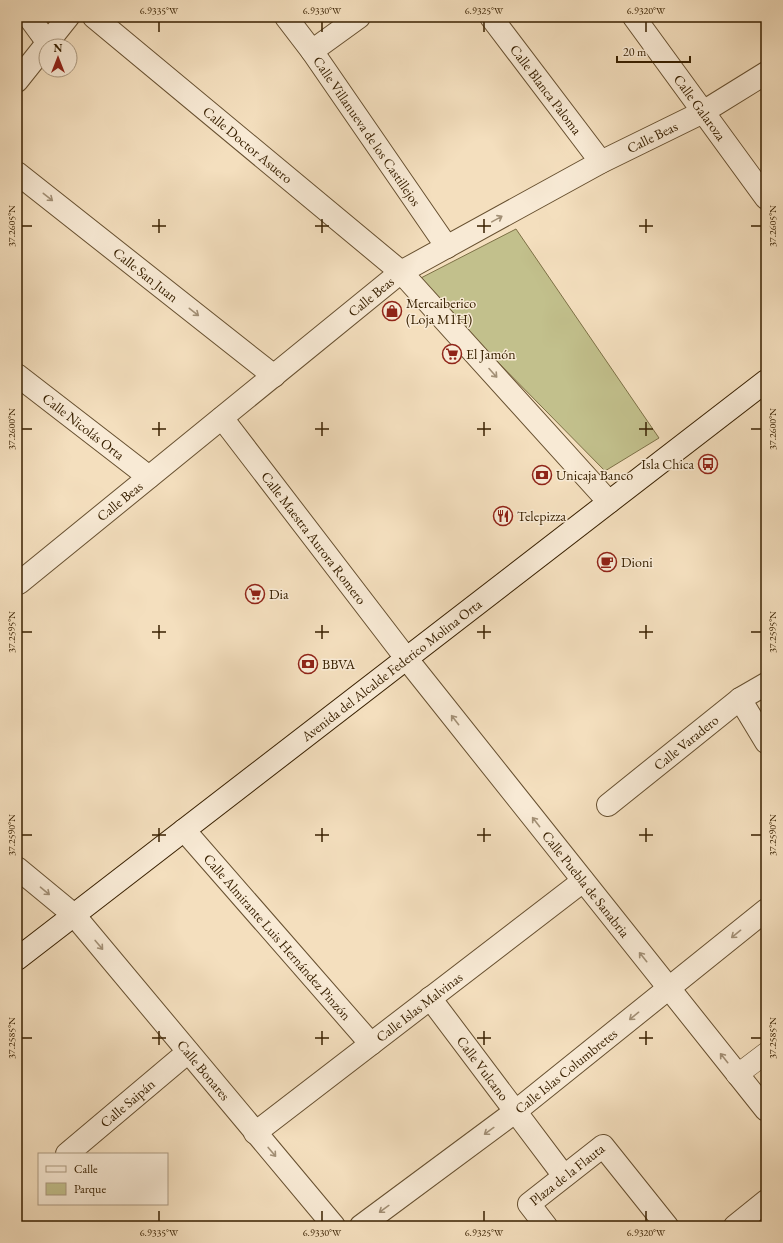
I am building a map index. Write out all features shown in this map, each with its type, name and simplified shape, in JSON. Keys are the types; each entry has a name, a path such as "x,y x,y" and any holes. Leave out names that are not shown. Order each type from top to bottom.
{"street":[{"path":"29,17 44,38"},
{"path":"52,38 68,17"},
{"name":"Calle Doctor Asuero","path":"94,17 401,272 608,502"},
{"name":"Calle Villanueva de los Castillejos","path":"286,17 312,51 447,247"},
{"path":"312,51 359,17"},
{"name":"Calle Blanca Paloma","path":"491,17 601,162"},
{"name":"Calle Galaroza","path":"634,17 766,198"},
{"path":"17,81 38,55"},
{"name":"Calle Beas","path":"18,583 401,272 601,162 703,112 766,74"},
{"name":"Calle San Juan","path":"17,173 274,376"},
{"name":"Calle Nicolás Orta","path":"17,375 149,478"},
{"name":"Avenida del Alcalde Federico Molina Orta","path":"17,959 766,381"},
{"name":"Calle Maestra Aurora Romero","path":"222,418 406,658"},
{"name":"Calle Puebla de Sanabria","path":"406,658 582,881 766,1110"},
{"name":"Calle Varadero","path":"608,805 740,699 766,684"},
{"path":"740,699 766,742"},
{"name":"Calle Almirante Luis Hernández Pinzón","path":"184,830 371,1044"},
{"name":"Calle Bonares","path":"17,868 74,915 334,1226"},
{"name":"Calle Islas Malvinas","path":"255,1133 582,881"},
{"name":"Calle Islas Columbretes","path":"361,1226 516,1112 766,910"},
{"name":"Calle Vulcano","path":"430,998 564,1176"},
{"name":"Calle Saipán","path":"68,1153 188,1052"},
{"path":"737,1074 766,1053"},
{"name":"Plaza de la Flauta","path":"546,1226 529,1204 603,1146 667,1226"},
{"path":"735,1226 766,1201"}],"green space":[{"path":"516,229 659,438 605,471 417,280"}],"place":[{"name":"Mercaiberico (Loja M1H)","path":"392,311"},
{"name":"El Jamón","path":"452,354"},
{"name":"Isla Chica","path":"708,464"},
{"name":"Unicaja Banco","path":"542,475"},
{"name":"Telepizza","path":"503,516"},
{"name":"Dioni","path":"607,562"},
{"name":"Dia","path":"255,594"},
{"name":"BBVA","path":"308,664"}]}
